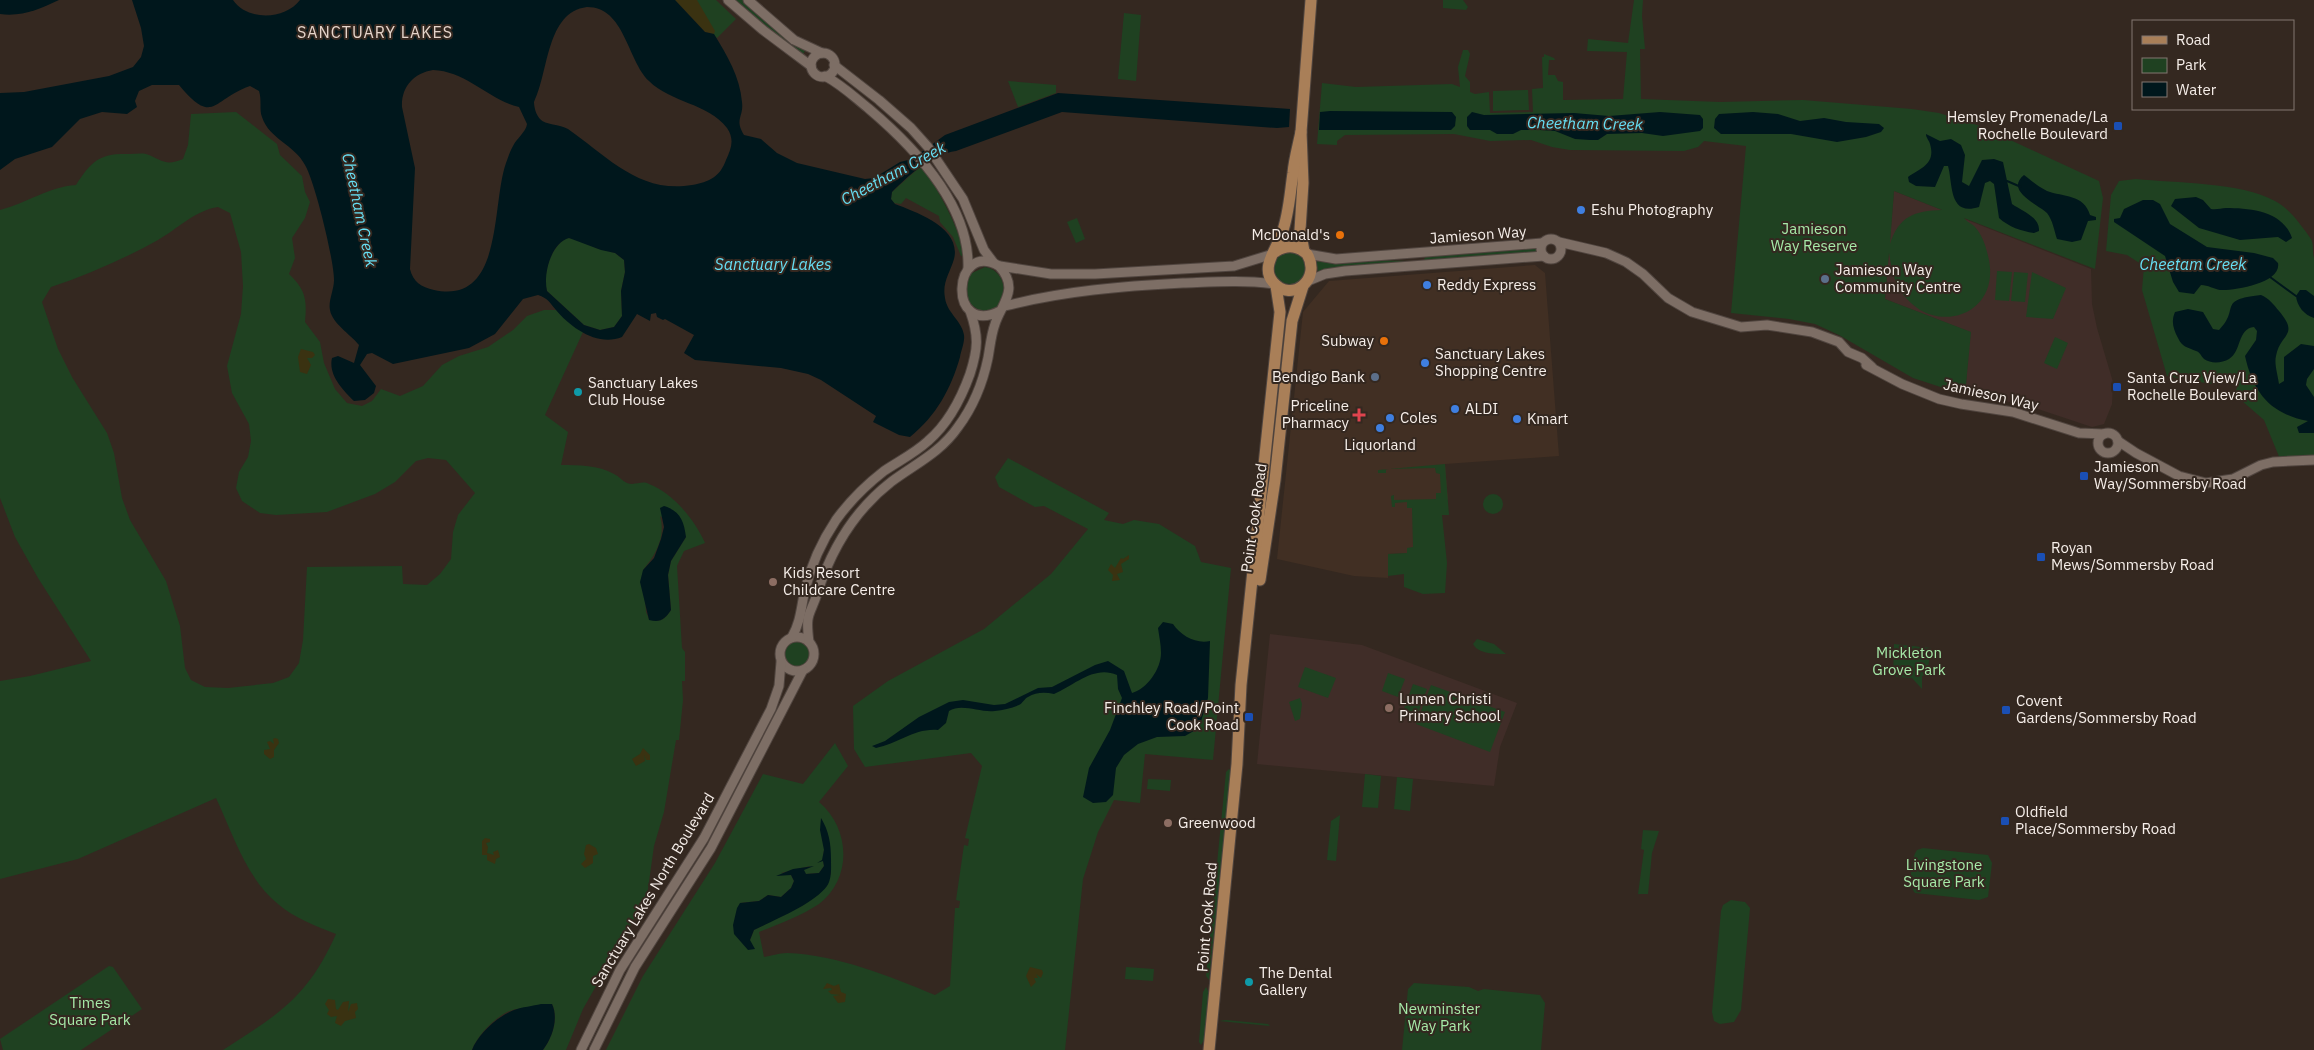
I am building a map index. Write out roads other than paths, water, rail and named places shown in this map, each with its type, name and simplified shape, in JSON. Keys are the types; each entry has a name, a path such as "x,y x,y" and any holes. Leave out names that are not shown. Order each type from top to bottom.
{"main road":[{"path":"1301,132 1303,183 1300,230 1305,252 1312,267 1306,283 1293,290 1275,285 1268,269 1286,224 1301,132 1310,0"},
{"path":"1274,253 1286,247 1298,248 1305,252"},
{"name":"Point Cook Road","path":"1210,1050 1248,646 1284,394 1292,321 1306,283"},
{"name":"Point Cook Road","path":"1265,529 1264,477 1280,312 1275,285"},
{"path":"1264,477 1270,454 1276,400 1284,394"}],"street":[{"path":"728,0 763,30 811,66 816,74 825,76 846,88 917,154 943,191 968,245 968,268 961,289 963,300 970,311 977,330 978,340 967,381 953,411 939,430 918,449 868,484 842,512 820,548 807,581 799,624 792,637 783,643 780,648 781,662 793,671 803,670 810,665 814,656 810,642 807,615 832,554 850,524 878,493 940,448 958,428 974,400 982,378 993,330 1008,298 1009,284 984,250 962,199 936,158 911,128 879,100 846,76 834,64 831,56 794,40 748,0"},
{"path":"811,66 813,59 822,53"},
{"path":"825,76 832,72 834,64"},
{"name":"Jamieson Way","path":"1305,252 1336,259 1542,243 1550,238 1580,248 1606,253 1626,262 1676,303 1692,312 1715,319 1733,320 1742,323 1756,322 1804,330 1839,342 1848,352 1862,358 1872,367 1902,384 1939,399 2013,412 2078,434 2099,448"},
{"path":"1559,242 1561,253"},
{"name":"Jamieson Way","path":"1542,243 1541,250 1544,256"},
{"name":"Jamieson Way","path":"1306,283 1330,273 1544,256 1554,259 1561,253 1580,248"},
{"path":"968,268 979,262 1051,274 1094,274 1234,266 1274,253"},
{"name":"Jamieson Way","path":"1416,253 1419,265"},
{"path":"970,311 987,316 1003,308 1065,294 1140,286 1241,280 1275,285"},
{"name":"Jamieson Way","path":"2078,434 2104,434"},
{"path":"2136,453 2114,451 2106,453 2099,448 2099,440 2104,434 2112,434 2118,441 2136,453 2179,476 2200,482 2226,481 2249,473 2267,463 2314,460"},
{"path":"2114,451 2118,441"},
{"path":"918,449 925,460"},
{"path":"868,484 878,493"},
{"path":"792,637 801,637 810,642"},
{"name":"Sanctuary Lakes North Boulevard","path":"581,1050 620,970 700,844 771,709 780,686 781,662"},
{"name":"Sanctuary Lakes North Boulevard","path":"594,1050 635,967 712,848 803,670"}],"water":[{"path":"0,0 59,0 31,12 8,15 0,14"},
{"name":"Sanctuary Lakes","path":"132,0 233,0 247,12 256,15 266,15 285,11 293,7 300,0 675,0 705,32 714,34 728,58 736,75 741,93 740,125 744,135 761,139 777,153 797,163 865,179 874,178 900,162 912,159 945,135 1058,93 1290,109 1289,127 1277,128 1062,112 938,156 913,172 892,192 891,199 895,204 935,223 951,238 955,248 954,259 945,282 944,292 946,303 963,330 964,338 956,369 947,391 928,420 910,437 899,435 873,422 876,416 821,380 808,374 781,368 695,360 684,353 694,335 665,319 657,317 656,313 651,314 650,321 637,314 622,337 604,340 595,338 577,329 562,317 547,299 538,295 523,299 495,334 469,348 393,364 372,353 367,354 360,365 376,386 374,393 365,400 354,401 337,382 332,370 332,358 338,356 354,363 359,345 331,315 330,303 334,284 333,270 314,187 301,158 265,125 261,114 259,91 250,86 237,91 213,106 207,107 200,105 191,98 179,85 152,85 139,91 135,101 137,107 127,114 102,112 80,119 52,147 15,159 0,170 0,93 24,92 109,76 133,67 141,57 144,46 141,28","holes":["587,7 600,9 618,25 635,61 649,81 668,94 710,113 727,128 732,140 731,148 724,166 717,175 709,180 692,185 673,186 656,184 640,178 610,161 568,129 542,121 536,111 534,102 556,31 574,11","433,70 445,72 467,80 498,98 519,107 527,124 512,148 506,163 501,181 491,248 484,268 473,283 457,291 434,290 425,287 415,281 410,269 415,168 402,100 406,87 410,82","569,238 615,253 624,260 625,272 621,291 622,316 614,327 600,330 584,325 547,291 547,268 553,252 563,241"]},
{"path":"1320,112 1452,112 1456,117 1455,126 1451,130 1319,130"},
{"path":"1472,112 1484,115 1574,113 1609,116 1660,112 1700,115 1703,119 1703,128 1700,131 1663,136 1642,133 1607,134 1598,140 1575,139 1555,131 1540,130 1521,130 1513,134 1497,134 1490,130 1470,130 1467,126 1467,117"},
{"path":"1753,112 1778,114 1800,121 1824,118 1846,122 1879,124 1884,128 1881,132 1866,137 1837,142 1791,134 1721,134 1714,128 1715,119 1719,114"},
{"path":"1926,134 1940,141 1951,139 1961,145 1965,155 1962,182 1969,186 1982,160 1994,159 2003,162 2012,204 2034,218 2039,226 2039,231 2034,233 2020,230 1999,218 1994,184 1990,181 1985,183 1979,207 1969,209 1957,203 1954,197 1948,166 1944,166 1935,187 1916,186 1909,182 1908,177 1926,165 1931,156 1930,144"},
{"path":"2024,175 2047,191 2078,200 2087,208 2090,215 2096,217 2096,220 2088,221 2081,240 2072,242 2057,239 2047,213 2020,192 2018,187 2019,181"},
{"path":"2196,197 2203,200 2211,209 2245,209 2265,213 2281,222 2288,229 2292,238 2286,242 2278,237 2240,240 2199,228 2171,206 2175,199"},
{"name":"Cheetam Creek","path":"2143,200 2153,200 2160,204 2170,224 2207,247 2254,253 2273,258 2278,263 2277,270 2273,276 2265,281 2246,287 2220,290 2201,285 2194,294 2179,292 2173,282 2165,256 2114,222 2114,219 2120,218 2124,209"},
{"path":"2300,290 2306,290 2314,296 2314,318 2304,312 2298,303 2296,296"},
{"path":"2261,295 2273,304 2288,325 2287,334 2278,348 2276,359 2279,384 2284,381 2284,357 2301,344 2314,346 2314,369 2307,379 2306,385 2314,397 2314,433 2299,433 2297,427 2308,421 2295,418 2273,407 2258,391 2248,369 2245,356 2256,340 2257,331 2254,327 2242,336 2233,355 2229,359 2220,362 2207,361 2199,352 2187,348 2180,341 2175,331 2173,322 2175,312 2188,309 2203,312 2213,329 2219,330 2229,316 2234,302 2239,299"},
{"path":"664,506 674,511 680,517 686,537 671,561 668,575 671,610 662,620 653,621 649,620 640,582 643,570 654,558 661,539 664,527 660,508"},
{"path":"1163,622 1173,624 1189,638 1205,642 1210,641 1208,698 1199,728 1185,736 1157,737 1138,744 1124,755 1116,768 1113,795 1106,802 1093,803 1083,797 1089,768 1110,730 1122,698 1118,689 1117,675 1109,673 1100,672 1092,674 1054,694 1034,694 1019,705 1007,709 989,711 965,708 954,709 949,711 946,723 938,730 921,731 884,746 876,748 872,746 885,741 919,717 949,702 963,700 994,705 1005,704 1038,688 1052,687 1095,665 1108,661 1124,671 1132,693 1138,691 1148,683 1159,665 1161,653 1158,628"},
{"path":"821,818 828,833 831,848 831,873 827,886 813,899 754,930 750,940 755,949 748,950 734,934 733,925 737,908 740,903 759,901 768,895 781,897 791,888 794,881 791,875 776,876 793,869 814,866 804,870 806,874 819,873 824,866 823,861 817,863 822,860 824,850 820,830"},
{"path":"541,1004 552,1004 555,1016 552,1034 543,1050 472,1050 489,1026 508,1013"}],"waterway":[{"name":"Cheetham Creek","path":"2007,181 2021,187"},
{"name":"Cheetham Creek","path":"2270,277 2296,296"}],"place":[{"name":"Hemsley Promenade/La Rochelle Boulevard","path":"2118,126"},
{"name":"Eshu Photography","path":"1581,210"},
{"name":"McDonald's","path":"1340,235"},
{"name":"Jamieson Way Community Centre","path":"1825,279"},
{"name":"Reddy Express","path":"1427,285"},
{"name":"Subway","path":"1384,341"},
{"name":"Sanctuary Lakes Shopping Centre","path":"1425,363"},
{"name":"Bendigo Bank","path":"1375,377"},
{"name":"Santa Cruz View/La Rochelle Boulevard","path":"2117,387"},
{"name":"Sanctuary Lakes Club House","path":"578,392"},
{"name":"ALDI","path":"1455,409"},
{"name":"Priceline Pharmacy","path":"1359,415"},
{"name":"Coles","path":"1390,418"},
{"name":"Kmart","path":"1517,419"},
{"name":"Liquorland","path":"1380,428"},
{"name":"Jamieson Way/Sommersby Road","path":"2084,476"},
{"name":"Royan Mews/Sommersby Road","path":"2041,557"},
{"name":"Kids Resort Childcare Centre","path":"773,582"},
{"name":"Lumen Christi Primary School","path":"1389,708"},
{"name":"Covent Gardens/Sommersby Road","path":"2006,710"},
{"name":"Finchley Road/Point Cook Road","path":"1249,717"},
{"name":"Oldfield Place/Sommersby Road","path":"2005,821"},
{"name":"Greenwood","path":"1168,823"},
{"name":"The Dental Gallery","path":"1249,982"}],"district":[{"name":"SANCTUARY LAKES","path":"375,32"}],"park label":[{"name":"Jamieson Way Reserve","path":"1814,238"},
{"name":"Mickleton Grove Park","path":"1909,662"},
{"name":"Livingstone Square Park","path":"1944,874"},
{"name":"Times Square Park","path":"90,1012"},
{"name":"Newminster Way Park","path":"1439,1018"}]}
